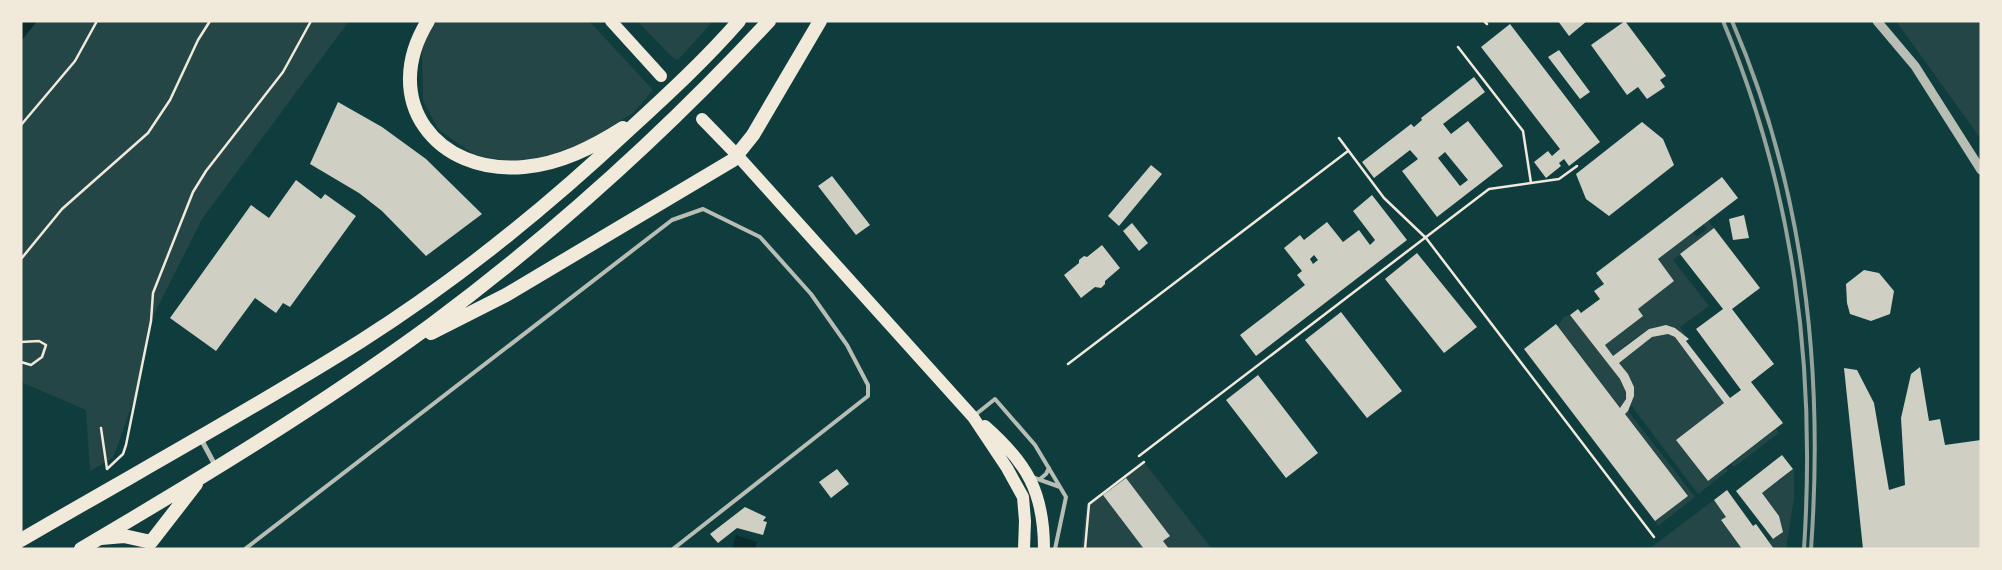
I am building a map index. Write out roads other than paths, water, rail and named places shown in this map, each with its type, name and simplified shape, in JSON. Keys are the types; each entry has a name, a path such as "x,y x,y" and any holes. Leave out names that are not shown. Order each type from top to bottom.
{"highway":[{"path":"428,21 420,34 412,61 410,81 416,110 425,130 440,145 449,152 475,164 498,168 522,167 564,158 613,134 658,103"},
{"path":"723,40 733,21"},
{"path":"21,540 328,362 404,312 539,210 658,103 723,40 739,21"},
{"path":"80,549 301,415 463,300 564,219 698,96 769,21"},
{"path":"390,353 506,295 713,173 738,155 753,135 820,21"},
{"path":"98,538 124,536 153,545 202,476"}],"main road":[{"path":"611,21 661,76"},
{"path":"702,119 738,155 973,417 1011,451 1035,477 1042,510 1044,549"},
{"path":"973,417 1007,468 1023,497 1025,521 1024,549"}],"street":[{"path":"1877,21 1915,66 1981,170"},
{"path":"200,436 216,467"}],"lane":[{"path":"245,549 672,220 704,209 760,237 811,294 847,345 868,385 868,396 673,549"},
{"path":"973,417 995,399 1035,445 1066,497 1055,549"},
{"path":"1007,468 1060,487"},
{"path":"1035,477 1046,474 1049,468"}],"railway":[{"path":"1723,21 1747,85 1767,149 1783,215 1795,280 1802,346 1806,413 1807,481 1804,549"},
{"path":"1732,21 1757,84 1777,149 1792,214 1803,280 1811,347 1814,414 1811,549"}]}
